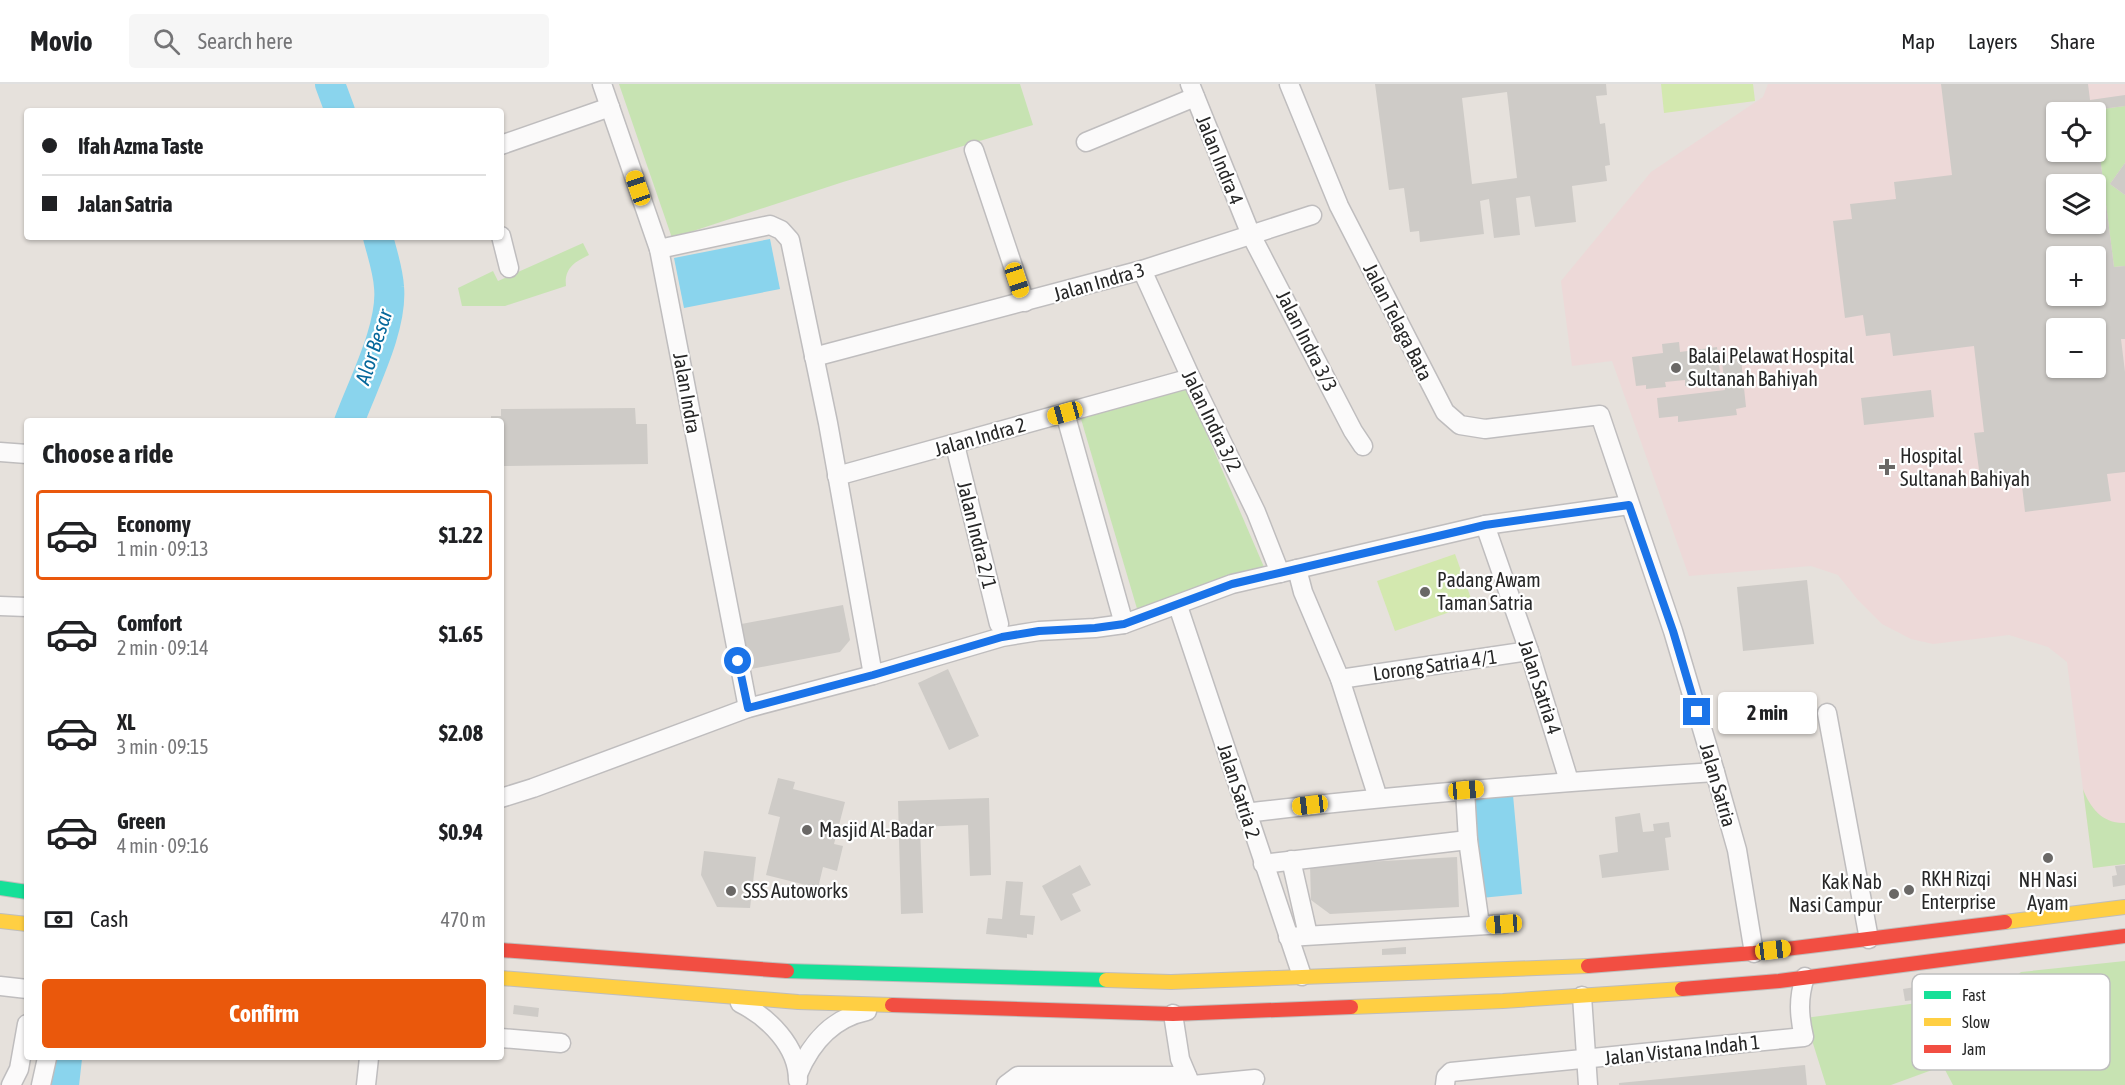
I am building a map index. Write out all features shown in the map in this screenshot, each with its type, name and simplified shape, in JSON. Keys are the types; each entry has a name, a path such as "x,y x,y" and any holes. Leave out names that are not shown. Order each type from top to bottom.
{"highway":[{"path":"0,888 24,892"},
{"path":"504,950 761,970 1134,982 1582,966 1754,953 2125,907"},
{"path":"0,921 24,924"},
{"path":"504,978 726,997 902,1006 1173,1014 1582,996 1779,981 2125,936"}],"street":[{"name":"Jalan Indra","path":"602,84 659,249 748,708"},
{"name":"Jalan Telaga Bata","path":"1289,84 1306,131 1339,206 1445,412 1460,425 1485,429 1600,415"},
{"path":"1086,142 1192,90"},
{"name":"Jalan Indra 4","path":"1192,90 1251,235"},
{"path":"504,144 610,107"},
{"path":"974,150 1025,302"},
{"name":"Jalan Indra 3","path":"814,357 1142,270 1312,215"},
{"path":"659,249 770,225 781,230 790,240 837,476 873,675"},
{"name":"Jalan Indra 3/3","path":"1251,235 1353,431 1363,446"},
{"path":"502,240 509,268"},
{"name":"Jalan Indra 3/2","path":"1142,270 1256,512 1288,571 1303,592 1340,679 1378,798"},
{"name":"Jalan Indra 2","path":"837,476 1191,378"},
{"path":"1065,413 1124,624"},
{"name":"Jalan Satria","path":"1600,415 1673,631 1715,772 1737,850 1754,953"},
{"name":"Jalan Indra 2/1","path":"955,445 999,624"},
{"path":"0,452 24,454"},
{"path":"504,797 748,708 873,675 1002,637 1039,631 1124,624 1178,606 1232,584 1485,525 1629,505"},
{"name":"Jalan Satria 4","path":"1485,525 1530,651 1569,781"},
{"path":"0,606 24,607"},
{"name":"Jalan Satria 2","path":"1178,606 1302,976"},
{"name":"Lorong Satria 4/1","path":"1340,679 1530,651"},
{"path":"1827,713 1869,939"},
{"path":"1246,813 1466,790 1715,772"},
{"path":"1466,790 1468,840 1480,925"},
{"path":"1263,864 1468,840"},
{"path":"1291,860 1308,935"},
{"path":"1288,937 1504,924"},
{"path":"504,939 546,955"},
{"name":"Jalan Vistana Indah 1","path":"1588,1085 1585,1060 1804,1037 1799,1016 1799,999 1805,977"},
{"path":"0,986 24,989"},
{"path":"1445,1083 1451,1072 1585,1060 1582,996"},
{"path":"726,997 751,1009 772,1026 788,1048 798,1079"},
{"path":"798,1079 812,1047 833,1026 861,1012 902,1006"},
{"path":"1173,1014 1180,1059 1190,1082"},
{"path":"504,1038 561,1043"},
{"path":"11,1085 19,1069 24,1041"},
{"path":"42,1085 47,1060"},
{"path":"366,1085 369,1060"},
{"path":"1006,1085 1018,1077 1190,1082 1255,1079"}],"shaded area":[{"name":"Hospital Sultanah Bahiyah","path":"1768,84 2125,84 2125,864 2093,868 2067,662 2048,647 2009,635 1933,644 1911,639 1882,624 1857,599 1838,575 1811,566 1689,576 1612,361 1572,366 1561,281 1651,172 1763,97"}],"green space":[{"path":"619,84 1020,84 1033,125 843,182 672,238"},
{"path":"1661,84 1753,84 1755,101 1664,113"},
{"path":"2125,106 2125,163 2110,184 2125,195 2125,266 2114,267 2106,204 2106,174 2102,174 2101,162 2106,162 2106,108"},
{"path":"583,243 589,255 579,260 568,271 566,286 505,306 462,306 458,288 493,271 498,281"},
{"path":"1186,386 1267,574 1138,612 1081,419"},
{"name":"Padang Awam Taman Satria","path":"1455,554 1473,604 1395,631 1377,581"},
{"path":"2083,789 2098,814 2110,821 2125,823 2125,864 2093,868"},
{"path":"2125,961 2125,1085 1953,1085 1945,1070 2110,1070 2110,974 2018,974"},
{"path":"1912,1004 1912,1070 1932,1070 1891,1085 1826,1085 1805,1018"}],"water":[{"path":"770,239 780,289 684,308 674,258"},
{"path":"1513,795 1522,894 1481,898 1471,799"}],"building":[{"path":"1375,84 1606,84 1607,95 1596,96 1600,124 1605,123 1610,165 1605,166 1607,181 1572,186 1576,222 1535,227 1530,196 1516,198 1520,235 1494,238 1489,199 1480,201 1484,234 1420,242 1419,231 1410,232 1404,188 1389,190","holes":["1507,92 1517,178 1472,184 1462,98"]},
{"path":"1941,84 2088,84 2090,100 2125,95 2125,106 2106,108 2106,102 2046,102 2046,162 2101,162 2102,174 2046,174 2046,234 2106,234 2106,204 2114,267 2125,266 2125,339 2121,339 2125,372 2125,472 2107,474 2111,501 2025,512 2022,486 2005,488 2003,474 1980,477 1974,433 1984,432 1974,346 1893,356 1890,333 1866,336 1863,315 1845,318 1833,221 1852,219 1850,204 1896,199 1894,182 1952,175"},
{"path":"2125,163 2125,195 2110,184"},
{"name":"Balai Pelawat Hospital Sultanah Bahiyah","path":"1679,342 1680,352 1717,347 1721,382 1685,386 1685,380 1665,382 1666,387 1646,389 1646,385 1636,386 1632,357 1663,353 1662,344"},
{"path":"1741,359 1746,407 1736,409 1737,415 1678,422 1678,416 1659,418 1657,398 1725,390 1722,361"},
{"path":"1931,390 1934,417 1864,425 1861,398"},
{"path":"635,408 636,424 647,424 648,464 504,466 504,418 491,418 491,416 501,416 501,409"},
{"path":"1807,580 1814,644 1743,651 1737,587"},
{"path":"843,605 850,640 840,652 746,670 736,625"},
{"path":"948,669 979,736 949,750 918,683"},
{"name":"Masjid Al-Badar","path":"778,778 795,782 793,789 845,802 834,844 843,846 837,871 823,867 818,888 766,875 780,817 768,814"},
{"path":"989,798 991,875 970,876 968,825 920,827 923,913 901,914 898,801"},
{"path":"1640,813 1643,832 1654,831 1653,824 1669,822 1671,837 1665,838 1669,870 1602,878 1599,855 1618,852 1615,817"},
{"name":"SSS Autoworks","path":"704,851 756,857 750,908 717,907 701,875"},
{"path":"1457,857 1459,907 1330,914 1311,900 1310,865"},
{"path":"1080,865 1091,885 1072,894 1081,911 1061,921 1042,886"},
{"path":"2125,865 2125,885 2113,887 2112,876 2117,875 2115,866"},
{"path":"1006,881 1023,882 1020,915 1035,916 1033,935 1027,934 1027,938 986,934 988,918 1002,919"},
{"path":"1406,947 1406,954 1382,955 1382,949"},
{"path":"1912,988 1912,1000 1905,1001 1903,989"},
{"path":"514,1005 539,1008 538,1017 513,1014"},
{"path":"1805,1065 1807,1085 1619,1085 1619,1083"}],"waterway":[{"name":"Alor Besar","path":"330,84 339,108"},
{"name":"Alor Besar","path":"351,418 376,355 389,303 386,268 379,240"},
{"name":"Alor Besar","path":"64,1085 67,1060"}],"traffic: fast":[{"path":"0,888 24,892"},
{"path":"787,971 1106,980"}],"traffic: slow":[{"path":"2005,922 2125,907"},
{"path":"0,921 24,924"},
{"path":"1106,980 1171,982 1588,966"},
{"path":"504,978 798,1002 892,1005"},
{"path":"1351,1007 1503,1001 1682,989"}],"traffic: jam":[{"path":"1588,966 1754,953 2005,922"},
{"path":"1682,989 1779,981 2125,936"},
{"path":"504,950 787,971"},
{"path":"892,1005 1173,1014 1351,1007"}],"place":[{"name":"Balai Pelawat Hospital Sultanah Bahiyah","path":"1676,368"},
{"name":"Hospital Sultanah Bahiyah","path":"1887,467"},
{"name":"Padang Awam Taman Satria","path":"1425,592"},
{"name":"Masjid Al-Badar","path":"807,830"},
{"name":"NH Nasi Ayam","path":"2048,858"},
{"name":"RKH Rizqi Enterprise","path":"1909,890"},
{"name":"SSS Autoworks","path":"731,891"},
{"name":"Kak Nab Nasi Campur","path":"1894,894"}],"route":[{"path":"738,661 748,708 873,675 1002,637 1039,631 1124,624 1178,606 1232,584 1485,525 1629,505 1673,631 1697,712"}]}
